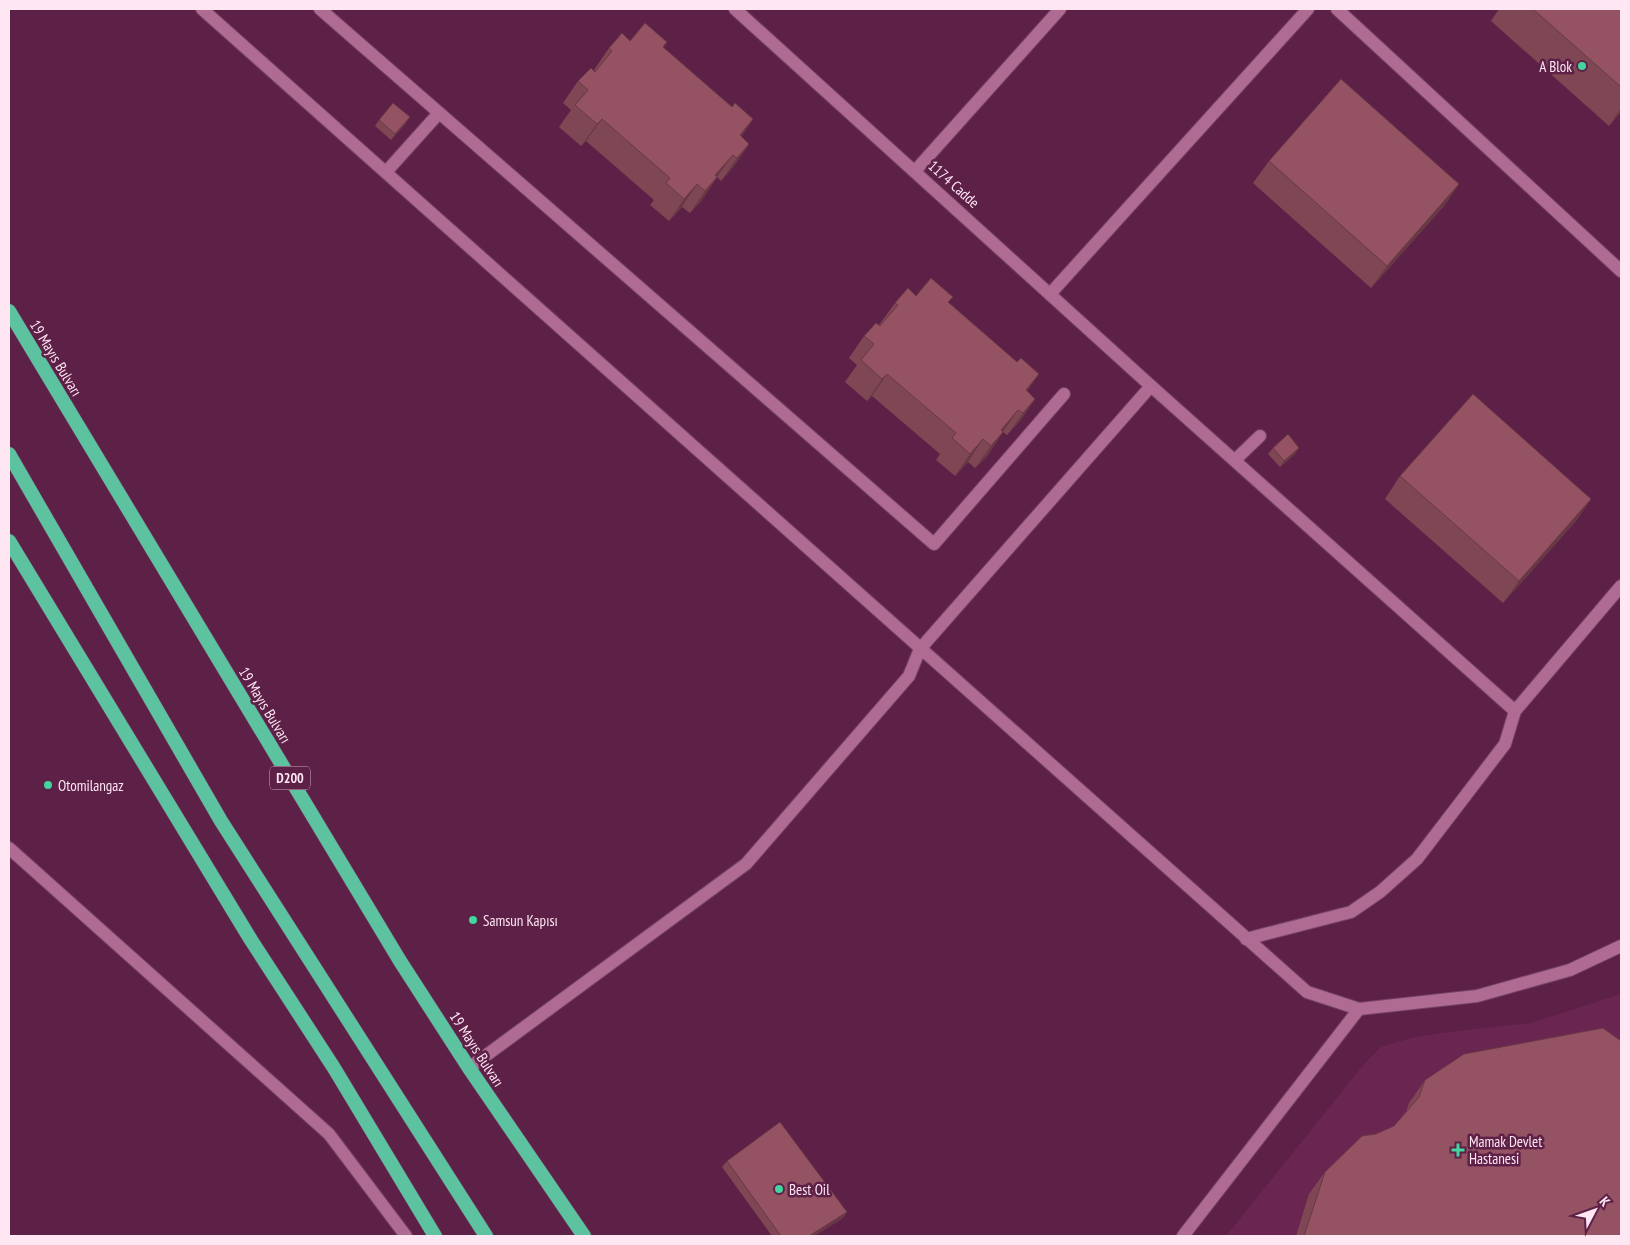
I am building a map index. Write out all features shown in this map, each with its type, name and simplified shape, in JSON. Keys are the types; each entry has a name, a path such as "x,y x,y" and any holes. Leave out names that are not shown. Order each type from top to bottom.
{"highway":[{"name":"19 Mayıs Bulvarı","path":"9,311 400,961 469,1068 584,1236"},
{"path":"9,454 221,821 486,1236"},
{"path":"9,466 40,507"},
{"path":"9,541 246,932 334,1068 435,1236"}],"street":[{"path":"202,9 1307,992 1359,1009 1477,996 1570,970 1621,946"},
{"path":"320,9 934,544 1064,394"},
{"name":"1174 Cadde","path":"734,9 1151,386 1515,710"},
{"path":"915,171 1060,9"},
{"path":"1050,294 1308,9"},
{"path":"1337,9 1621,271"},
{"path":"386,172 439,113"},
{"path":"469,1068 746,864 909,676 920,648 1151,386"},
{"path":"1235,460 1260,436"},
{"path":"1246,939 1351,912 1380,892 1417,859 1505,744 1515,710 1621,586"},
{"path":"9,848 329,1134 406,1236"},
{"path":"1183,1236 1359,1009"}],"shaded area":[{"name":"Mamak Devlet Hastanesi","path":"1621,994 1621,1236 1226,1236 1364,1064 1381,1047 1411,1038 1441,1033 1531,1023"}],"building":[{"path":"1533,9 1621,9 1621,87"},
{"path":"645,23 667,42 663,47 732,107 735,103 753,119 740,135 749,144 737,158 733,155 715,175 717,177 705,191 697,184 684,199 666,183 670,178 602,119 597,124 575,105 588,90 578,81 591,68 595,72 612,51 609,48 622,33 630,41"},
{"path":"1341,79 1459,184 1387,266 1269,161"},
{"path":"393,103 410,117 395,134 379,120"},
{"path":"931,278 953,297 948,302 1017,362 1021,358 1039,374 1026,390 1035,399 1023,413 1018,410 1001,430 1003,432 991,446 983,439 970,454 952,438 956,433 887,374 882,379 861,360 874,344 864,336 876,323 880,326 898,305 895,303 908,288 916,296"},
{"path":"1473,394 1591,499 1519,581 1400,476"},
{"path":"1288,434 1299,448 1284,461 1273,448"},
{"name":"Mamak Devlet Hastanesi","path":"1603,1028 1621,1041 1621,1236 1304,1236 1325,1172 1362,1136 1376,1134 1394,1126 1419,1097 1425,1080 1464,1054"},
{"path":"780,1122 847,1212 809,1236 781,1236 727,1161"}],"place":[{"name":"A Blok","path":"1582,66"},
{"name":"Otomilangaz","path":"48,785"},
{"name":"Samsun Kapısı","path":"473,920"},
{"name":"Mamak Devlet Hastanesi","path":"1458,1150"},
{"name":"Best Oil","path":"779,1189"}]}
